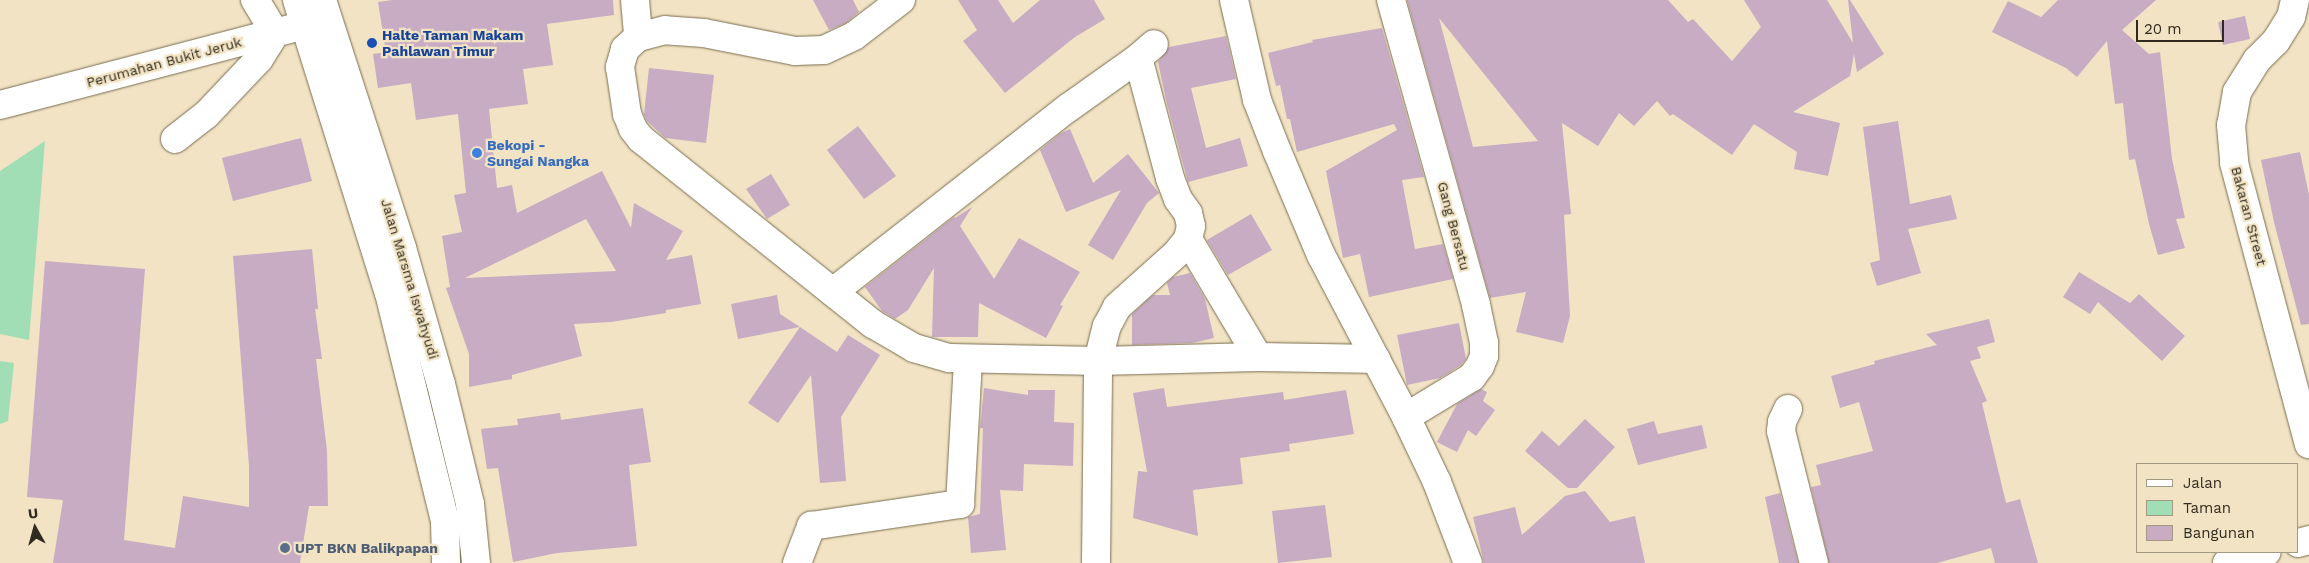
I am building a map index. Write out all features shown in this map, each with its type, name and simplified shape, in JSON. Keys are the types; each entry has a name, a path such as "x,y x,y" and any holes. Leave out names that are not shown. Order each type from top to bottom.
{"main road":[{"path":"175,139 206,115 258,59 275,33 255,0"},
{"path":"635,0 638,37"},
{"path":"901,0 854,36 824,50 796,51 704,33 665,30 638,37 626,49 620,68 626,114 633,129 641,139 873,324 914,348 950,358 968,359 1098,361 1258,357 1376,359"},
{"path":"1234,0 1258,100 1277,151 1321,255 1406,417 1437,482 1468,563"},
{"name":"Gang Bersatu","path":"1391,0 1476,305 1484,343 1484,356 1472,377 1406,417"},
{"name":"Bakaran Street","path":"2295,0 2291,17 2276,41 2257,60 2237,92 2231,125 2234,164 2309,444"},
{"name":"Perumahan Bukit Jeruk","path":"0,105 275,33 313,11"},
{"name":"Jalan Marsma Iswahyudi","path":"313,11 389,294 445,521 446,563"},
{"name":"Jalan Marsma Iswahyudi","path":"313,11 402,248 440,384 470,504 476,563"},
{"path":"833,292 1068,108 1146,51 1170,178 1178,200 1188,213 1191,226 1188,240 1176,254 1117,307 1107,326 1098,361 1096,563"},
{"path":"1188,240 1258,357"},
{"path":"797,563 811,526 960,504 968,359"},
{"path":"1788,409 1782,422 1781,431 1814,563"},
{"path":"2227,563 2263,553"}],"green space":[{"path":"45,141 29,340 0,334 0,171"},
{"path":"0,361 14,363 8,421 0,424"}],"building":[{"path":"392,0 613,0 614,15 547,24 553,65 523,69 528,104 489,109 497,188 512,185 517,213 602,171 631,228 634,203 683,231 666,260 692,255 701,304 666,310 666,313 611,322 574,324 582,356 512,375 512,379 469,387 469,354 446,288 450,287 442,236 462,232 454,195 466,193 458,114 416,120 411,83 378,88 373,54 386,52 378,2","holes":["586,219 616,271 465,278"]},
{"path":"813,0 853,0 859,12 846,23 829,30"},
{"path":"958,0 998,0 1013,23 1040,0 1094,0 1105,19 1075,37 1005,93 963,41 977,30"},
{"path":"1407,0 1668,0 1688,22 1693,19 1732,61 1761,27 1744,0 1827,0 1853,43 1848,0 1850,0 1884,54 1857,72 1854,54 1850,76 1793,112 1840,123 1828,176 1794,169 1797,152 1754,124 1732,155 1673,114 1670,116 1657,101 1634,126 1619,113 1598,146 1562,123 1571,214 1564,215 1570,316 1563,343 1516,332 1526,292 1490,298","holes":["1439,18 1538,141 1473,147"]},
{"path":"2058,0 2156,0 2122,30 2149,54 2160,52 2172,159 2185,218 2176,219 2185,248 2158,255 2149,224 2135,159 2129,160 2123,103 2115,104 2107,41 2077,77 2066,68 1992,32 2008,1 2041,17"},
{"path":"2245,16 2250,39 2223,45 2218,22"},
{"path":"1382,28 1424,177 1402,180 1415,249 1443,244 1453,279 1369,297 1360,254 1343,258 1326,171 1397,130 1394,124 1297,152 1290,119 1287,119 1280,85 1276,86 1268,53 1313,42 1312,40"},
{"path":"1226,36 1236,79 1191,88 1206,148 1240,138 1248,166 1188,182 1158,62 1169,47"},
{"path":"649,68 714,75 706,143 665,138 647,121 644,114"},
{"path":"1898,121 1910,204 1951,195 1957,219 1908,229 1921,273 1877,286 1870,263 1880,260 1863,127"},
{"path":"858,126 896,176 864,199 827,150"},
{"path":"1070,129 1093,183 1128,154 1159,193 1147,203 1113,260 1088,245 1121,190 1066,212 1040,150 1061,133"},
{"path":"301,138 312,181 233,201 222,158"},
{"path":"2300,152 2309,195 2309,324 2301,325 2274,222 2261,160"},
{"path":"771,174 790,205 767,219 746,189"},
{"path":"972,207 960,226 994,279 1019,238 1080,272 1060,305 1063,306 1046,338 979,303 978,337 932,337 934,268 908,310 895,319 882,311 865,287 954,217"},
{"path":"1251,214 1272,250 1228,275 1207,240"},
{"path":"312,249 318,309 315,309 322,359 316,359 327,451 328,506 309,506 300,563 53,563 63,500 27,497 45,261 145,269 124,540 175,548 183,496 249,507 249,466 233,256"},
{"path":"2079,272 2130,303 2139,294 2185,336 2162,361 2098,302 2090,314 2063,297"},
{"path":"1190,273 1205,299 1214,338 1192,343 1132,345 1132,314 1153,295 1170,295 1167,283 1173,277"},
{"path":"777,295 780,314 800,327 738,339 731,304"},
{"path":"1989,319 1995,342 1977,347 1981,358 1970,361 1987,401 1982,403 2006,503 2020,499 2038,563 1995,563 1991,548 1937,563 1829,563 1811,487 1821,485 1816,465 1873,451 1859,402 1840,408 1831,376 1875,364 1874,361 1937,345 1926,334"},
{"path":"1459,323 1466,359 1461,365 1440,378 1407,385 1397,335"},
{"path":"800,327 837,352 848,335 880,355 841,417 846,481 820,483 811,375 778,423 748,403"},
{"path":"984,388 1028,395 1028,390 1055,390 1054,422 1074,423 1073,466 1024,464 1023,491 1000,490 1006,550 971,553 968,517 980,514 983,428 980,428"},
{"path":"1164,388 1167,407 1283,392 1284,400 1346,390 1354,434 1289,444 1290,451 1240,458 1243,484 1193,490 1198,536 1133,518 1138,471 1147,472 1133,393"},
{"path":"1481,389 1487,392 1483,401 1495,410 1476,436 1468,430 1457,452 1437,442 1457,404"},
{"path":"643,408 651,462 629,465 637,546 557,553 513,562 498,468 487,469 481,429 518,425 517,419 560,413 561,420"},
{"path":"1585,419 1615,447 1577,488 1568,488 1525,451 1542,431 1559,446"},
{"path":"1654,421 1658,434 1702,425 1707,448 1638,465 1627,429"},
{"path":"1585,491 1610,522 1635,516 1645,563 1484,563 1473,517 1515,507 1522,535 1565,496"},
{"path":"1780,493 1798,563 1779,563 1765,497"},
{"path":"1325,505 1332,557 1278,563 1272,511"}],"place":[{"name":"Halte Taman Makam Pahlawan Timur","path":"372,43"},
{"name":"Bekopi - Sungai Nangka","path":"477,153"},
{"name":"UPT BKN Balikpapan","path":"285,548"}]}
